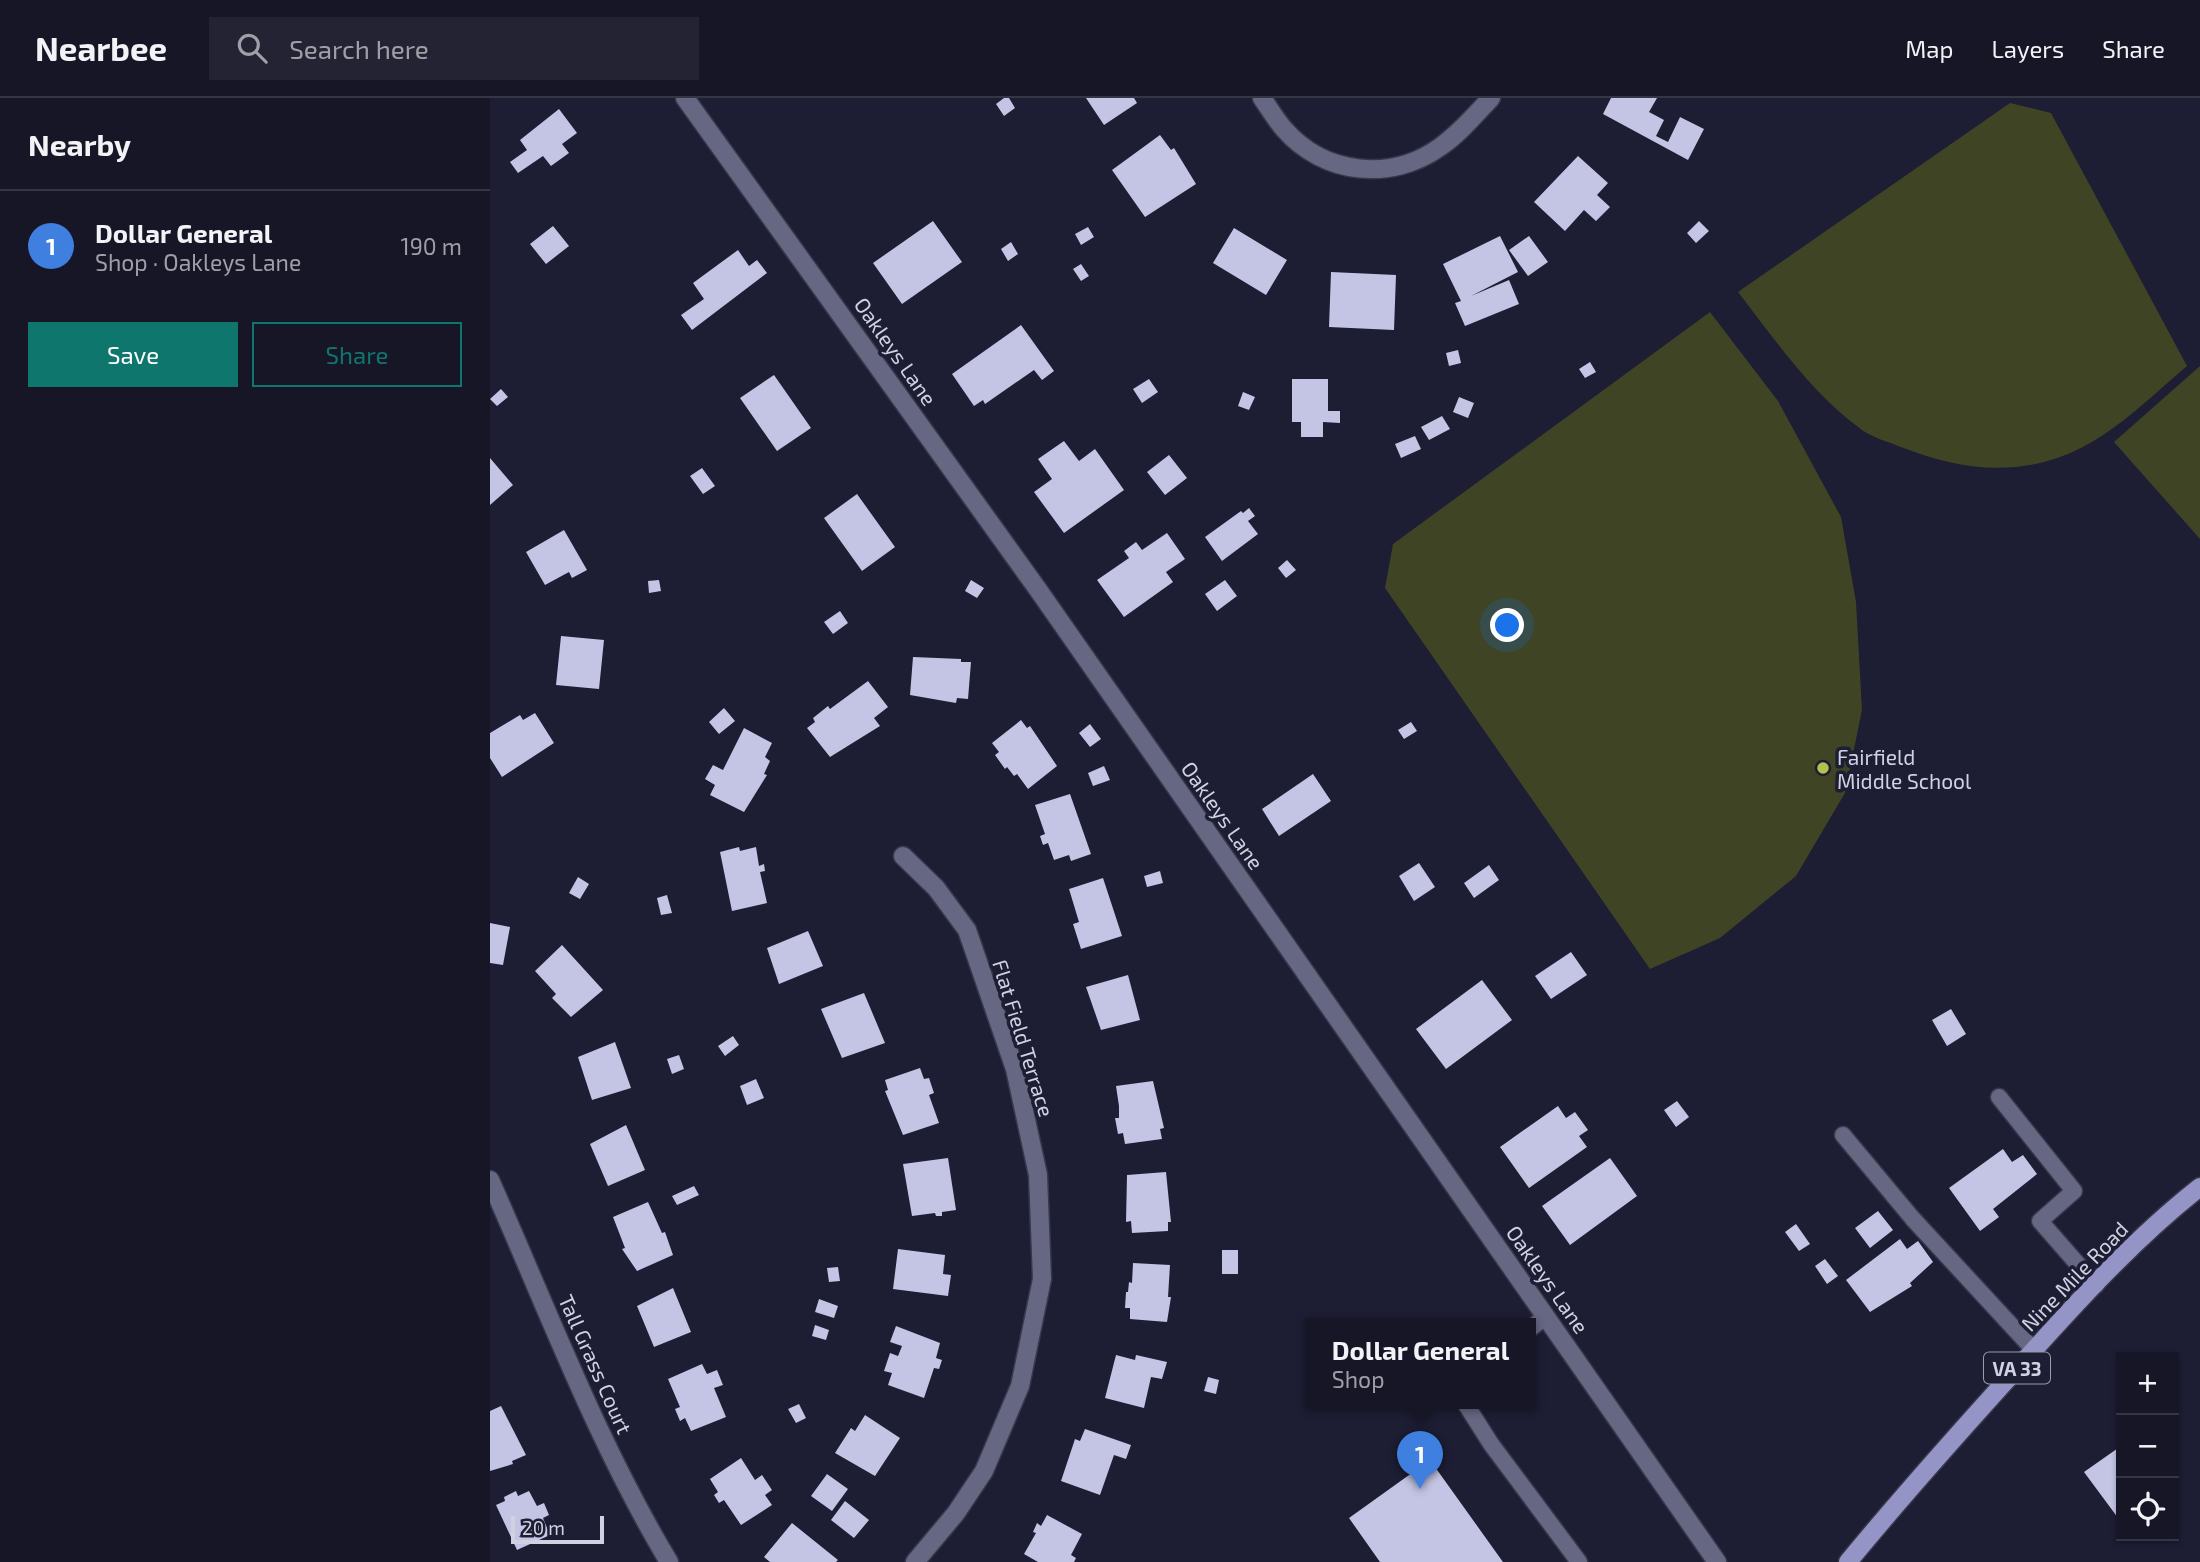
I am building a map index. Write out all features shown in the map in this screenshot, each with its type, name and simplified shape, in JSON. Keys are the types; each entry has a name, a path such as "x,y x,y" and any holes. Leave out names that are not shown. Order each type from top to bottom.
{"main road":[{"name":"Nine Mile Road","path":"1848,1562 1945,1447 2034,1350 2171,1210 2200,1187"}],"street":[{"name":"Oakleys Lane","path":"685,98 1039,591 1717,1562"},
{"path":"1262,98 1284,129 1303,147 1326,161 1374,170 1408,164 1424,157 1461,129 1491,98"},
{"name":"Flat Field Terrace","path":"903,856 936,888 967,930 1015,1069 1038,1175 1042,1279 1020,1385 984,1471 956,1513 915,1562"},
{"name":"Tall Grass Court","path":"490,1180 615,1462 640,1513 669,1562"}],"lane":[{"path":"1999,1097 2074,1191 2040,1222 2096,1284"},
{"path":"1843,1135 1913,1219 2034,1350"},
{"path":"1536,1324 1546,1316"},
{"path":"1469,1409 1490,1444 1579,1562"}],"green space":[{"path":"2010,103 2051,113 2187,366 2123,421 2081,448 2036,464 1991,468 1946,462 1876,438 1862,430 1810,383 1738,292"},
{"path":"1710,312 1778,401 1841,517 1856,602 1862,710 1845,793 1796,876 1720,938 1650,969 1385,588 1393,544"},
{"path":"2200,366 2200,539 2114,442"}],"building":[{"path":"1009,98 1015,108 1004,116 996,104"},
{"path":"1086,98 1134,98 1137,103 1104,125"},
{"path":"1611,98 1657,98 1649,112 1664,120 1656,136 1668,142 1680,117 1704,129 1688,160 1603,114"},
{"path":"559,109 577,133 562,144 569,153 551,166 543,156 518,173 510,162 527,150 520,140"},
{"path":"1160,135 1171,150 1174,148 1196,184 1145,217 1112,170"},
{"path":"1578,156 1608,183 1597,195 1610,207 1596,221 1584,210 1565,231 1534,202"},
{"path":"933,221 962,262 902,304 873,263"},
{"path":"1699,221 1709,231 1696,243 1687,233"},
{"path":"553,226 569,246 546,264 530,244"},
{"path":"1088,227 1094,237 1081,245 1075,234"},
{"path":"1234,228 1287,260 1266,295 1213,263"},
{"path":"1500,236 1518,272 1471,296 1509,280 1519,304 1465,326 1455,303 1461,301 1443,264"},
{"path":"1529,236 1548,262 1528,276 1509,250"},
{"path":"1011,242 1018,254 1008,261 1001,249"},
{"path":"738,250 749,266 757,260 767,273 692,330 681,315 704,299 693,283"},
{"path":"1081,264 1089,276 1081,281 1073,269"},
{"path":"1331,272 1396,275 1394,330 1329,327"},
{"path":"1021,325 1054,371 1042,380 1034,370 985,404 983,400 974,406 952,374"},
{"path":"1458,350 1461,363 1449,366 1446,353"},
{"path":"1590,362 1596,372 1585,378 1579,369"},
{"path":"774,375 811,428 777,451 740,398"},
{"path":"1149,379 1158,392 1142,403 1133,389"},
{"path":"1292,379 1328,379 1328,411 1340,411 1340,423 1323,422 1323,437 1301,437 1301,422 1292,422"},
{"path":"501,389 508,397 497,406 490,399"},
{"path":"1243,392 1255,397 1249,410 1238,406"},
{"path":"1459,397 1474,403 1468,418 1453,412"},
{"path":"1442,416 1450,429 1429,440 1421,427"},
{"path":"1415,436 1421,449 1401,458 1395,444"},
{"path":"1064,441 1079,461 1095,449 1124,490 1064,533 1034,492 1052,479 1038,459"},
{"path":"1169,455 1187,478 1165,495 1147,472"},
{"path":"490,458 513,485 490,505"},
{"path":"702,468 715,486 703,494 690,476"},
{"path":"857,494 895,547 862,571 824,518"},
{"path":"1249,508 1255,516 1248,521 1258,534 1222,561 1205,537"},
{"path":"564,530 587,570 572,578 569,572 545,585 526,552"},
{"path":"1167,533 1185,559 1166,572 1173,582 1124,617 1097,580 1129,558 1124,551 1136,542 1142,550"},
{"path":"1287,560 1296,570 1286,578 1278,568"},
{"path":"659,580 661,591 649,593 648,581"},
{"path":"971,580 984,588 977,598 965,591"},
{"path":"1225,580 1237,596 1217,611 1205,594"},
{"path":"840,611 848,623 833,634 824,622"},
{"path":"561,636 604,640 599,689 556,685"},
{"path":"913,657 961,659 961,662 971,662 968,699 957,698 956,703 910,695"},
{"path":"868,681 888,707 874,718 880,726 830,757 807,728 815,722 813,718 828,706 830,709"},
{"path":"724,708 735,721 719,734 709,722"},
{"path":"535,713 554,743 502,777 490,758 490,733 520,715 523,720"},
{"path":"1021,720 1027,728 1030,726 1057,766 1028,789 1017,774 1014,776 1007,767 1005,769 995,755 999,752 992,743"},
{"path":"1411,722 1417,731 1404,739 1398,730"},
{"path":"1090,724 1101,739 1090,747 1079,733"},
{"path":"744,728 772,743 765,757 770,761 764,774 767,775 744,812 710,795 715,785 705,779 713,765 723,770"},
{"path":"1104,766 1110,780 1093,786 1088,773"},
{"path":"1313,774 1331,801 1279,836 1262,809"},
{"path":"1070,794 1091,854 1071,861 1069,855 1054,860 1048,843 1043,845 1040,836 1045,834 1035,805"},
{"path":"739,847 740,851 756,847 759,866 764,864 765,871 760,872 767,903 732,911 720,852"},
{"path":"1419,863 1435,887 1414,901 1399,876"},
{"path":"1489,865 1499,880 1474,898 1464,883"},
{"path":"1160,871 1163,883 1147,887 1144,876"},
{"path":"578,877 589,884 580,899 569,893"},
{"path":"1103,878 1122,936 1081,949 1073,924 1079,922 1069,889"},
{"path":"667,895 672,913 661,915 657,898"},
{"path":"490,923 510,927 503,965 490,963"},
{"path":"808,931 823,966 779,984 767,948"},
{"path":"562,945 603,990 571,1017 552,998 556,994 535,971"},
{"path":"1571,952 1587,975 1551,999 1535,976"},
{"path":"1128,975 1140,1020 1101,1030 1086,987"},
{"path":"1482,980 1512,1020 1446,1069 1416,1029"},
{"path":"864,993 885,1043 842,1058 821,1009"},
{"path":"1951,1009 1966,1034 1947,1046 1932,1020"},
{"path":"733,1036 739,1045 725,1056 718,1046"},
{"path":"615,1042 631,1088 592,1100 578,1057"},
{"path":"679,1055 684,1069 672,1074 667,1059"},
{"path":"920,1068 924,1079 929,1078 934,1093 929,1095 939,1123 903,1135 885,1091 888,1090 885,1080"},
{"path":"756,1079 764,1098 747,1105 740,1086"},
{"path":"1153,1081 1164,1128 1160,1129 1162,1139 1125,1144 1123,1133 1118,1134 1115,1118 1119,1118 1116,1086"},
{"path":"1677,1101 1689,1117 1676,1127 1664,1110"},
{"path":"1558,1106 1566,1118 1575,1112 1588,1130 1579,1136 1587,1147 1529,1188 1500,1147"},
{"path":"626,1125 645,1170 608,1186 590,1144"},
{"path":"2003,1149 2012,1162 2023,1155 2037,1174 1993,1209 1999,1217 1980,1231 1949,1188"},
{"path":"948,1158 956,1210 942,1212 942,1216 936,1216 935,1213 912,1216 903,1164"},
{"path":"1610,1158 1637,1196 1570,1245 1542,1206"},
{"path":"1166,1172 1171,1222 1168,1222 1168,1231 1132,1233 1131,1221 1126,1222 1127,1175"},
{"path":"694,1186 699,1195 677,1205 672,1196"},
{"path":"648,1202 662,1233 665,1232 673,1255 637,1271 622,1249 625,1248 613,1217"},
{"path":"1878,1211 1893,1230 1870,1248 1855,1228"},
{"path":"1796,1224 1810,1244 1799,1251 1785,1232"},
{"path":"1900,1239 1907,1249 1918,1241 1933,1262 1910,1283 1912,1286 1870,1312 1846,1280"},
{"path":"898,1249 945,1255 943,1274 951,1275 948,1296 893,1289"},
{"path":"1222,1250 1238,1250 1238,1274 1222,1274"},
{"path":"1825,1259 1838,1276 1827,1284 1815,1266"},
{"path":"1133,1263 1170,1265 1168,1297 1171,1297 1167,1322 1130,1319 1130,1308 1125,1308 1126,1292 1129,1282 1132,1283"},
{"path":"838,1267 840,1281 829,1282 827,1268"},
{"path":"673,1288 691,1332 654,1347 637,1306"},
{"path":"819,1299 838,1306 834,1318 815,1312"},
{"path":"815,1325 829,1330 826,1340 812,1336"},
{"path":"896,1326 940,1343 936,1358 942,1360 939,1369 934,1368 924,1398 888,1385 892,1373 884,1371 890,1353 898,1356 902,1346 890,1342"},
{"path":"1116,1355 1135,1360 1136,1355 1167,1362 1162,1379 1151,1377 1144,1408 1105,1398"},
{"path":"702,1364 707,1374 717,1370 723,1385 714,1388 726,1417 691,1431 685,1418 680,1421 675,1409 680,1407 668,1379"},
{"path":"1208,1377 1219,1380 1216,1394 1204,1391"},
{"path":"799,1404 806,1418 796,1423 788,1409"},
{"path":"501,1406 526,1455 512,1461 513,1464 490,1471 490,1411"},
{"path":"865,1415 900,1438 875,1476 835,1453 851,1428 855,1431"},
{"path":"1085,1429 1131,1445 1126,1459 1114,1455 1100,1495 1061,1481 1075,1439 1080,1441"},
{"path":"2116,1450 2116,1515 2084,1472"},
{"path":"741,1458 755,1480 762,1475 772,1490 765,1495 772,1505 741,1525 724,1500 719,1503 714,1495 718,1492 710,1479"},
{"path":"1430,1460 1503,1562 1380,1562 1349,1518"},
{"path":"827,1474 848,1489 832,1511 811,1496"},
{"path":"516,1491 518,1496 529,1491 537,1506 544,1503 549,1515 543,1518 550,1535 517,1550 496,1505"},
{"path":"845,1501 869,1520 854,1538 831,1520"},
{"path":"1047,1515 1082,1534 1071,1555 1076,1558 1074,1562 1038,1562 1024,1554 1036,1533 1033,1532 1037,1523 1041,1526"},
{"path":"792,1523 838,1560 770,1562 764,1557"}],"place":[{"name":"Fairfield Middle School","path":"1823,768"},
{"name":"Dollar General","path":"1420,1489"}]}
